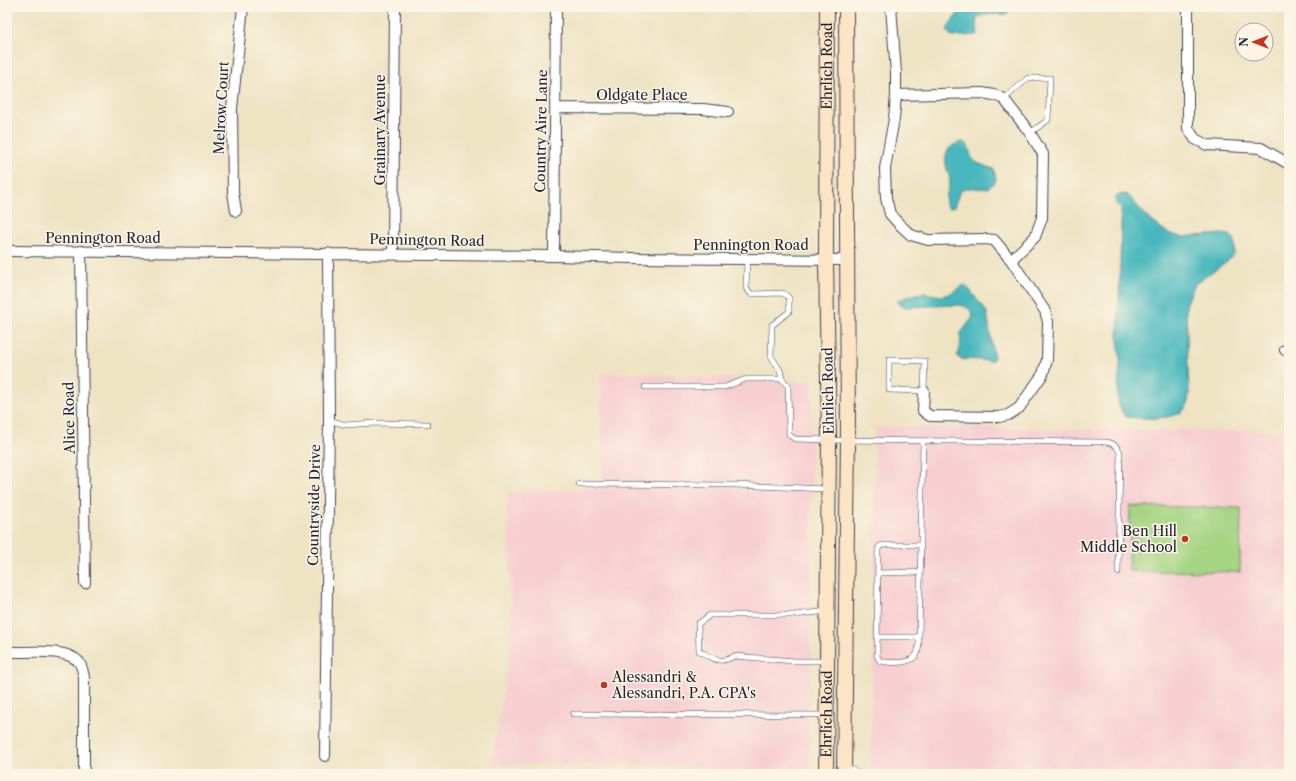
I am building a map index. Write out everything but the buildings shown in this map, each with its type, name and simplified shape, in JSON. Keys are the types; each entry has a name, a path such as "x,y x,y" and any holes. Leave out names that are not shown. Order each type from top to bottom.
{"main road":[{"name":"Ehrlich Road","path":"826,774 829,440 826,260 827,7"},
{"name":"Ehrlich Road","path":"844,770 848,440 846,7"}],"street":[{"name":"Melrow Court","path":"236,210 233,192 232,108 242,7"},
{"name":"Grainary Avenue","path":"393,254 395,7"},
{"name":"Country Aire Lane","path":"554,256 556,7"},
{"path":"891,7 896,72 896,95 894,119 885,168 886,198 890,214 911,235 928,240 994,240 1011,260 1045,311 1048,322 1047,360 1043,374 1019,408 1008,415 999,417 930,416 923,411 924,391"},
{"path":"1188,7 1188,128 1195,139 1207,145 1261,148 1289,164"},
{"path":"896,95 982,93 994,95 1004,99 1030,133 1043,154 1042,218 1035,237 1011,260"},
{"name":"Oldgate Place","path":"556,108 703,109 728,112"},
{"name":"Pennington Road","path":"7,251 328,253 747,260 847,260"},
{"name":"Alice Road","path":"81,252 85,583"},
{"name":"Countryside Drive","path":"325,756 329,420 328,253"},
{"path":"7,652 57,653 71,656 80,663 84,677 84,774"}],"lane":[{"path":"1004,99 1028,78 1050,78 1048,120 1030,133"},
{"path":"747,260 746,288 751,294 783,293 788,298 789,312 772,325 770,356 780,370 782,379 788,386 789,435 795,439 829,440 1112,443 1120,452 1118,572"},
{"path":"889,360 925,361 924,391 889,390 889,360"},
{"path":"645,387 725,387 746,378 782,379"},
{"path":"329,420 346,425 372,422 428,424"},
{"path":"921,545 880,546 878,549 878,658 882,662 906,661 914,658 918,649 919,637 920,572 921,545 923,441"},
{"path":"579,484 736,485 828,489"},
{"path":"878,573 920,572"},
{"path":"828,611 794,615 710,615 698,624 699,651 715,660 727,660 734,656 795,661 828,661"},
{"path":"878,637 919,637"},
{"path":"573,714 827,715"},
{"path":"844,770 859,774"}],"shaded area":[{"path":"600,372 812,382 810,767 813,767 813,774 699,774 699,766 492,765 512,635 507,492 603,488"},
{"path":"875,427 1289,431 1289,774 871,774"}],"green space":[{"name":"Ben Hill Middle School","path":"1130,506 1241,508 1240,572 1129,571"}],"water":[{"path":"961,7 1011,7 1007,14 983,15 976,20 977,35 952,37 947,31 948,27"},
{"path":"963,142 968,146 973,160 994,169 996,180 990,187 987,188 968,188 960,191 954,207 948,208 946,205 946,198 950,179 946,164 946,155 953,145"},
{"path":"1127,194 1150,220 1168,233 1181,237 1221,234 1230,235 1234,239 1234,254 1228,261 1195,284 1186,305 1189,395 1187,406 1182,412 1167,417 1126,417 1121,411 1119,404 1118,390 1120,352 1118,341 1121,209 1116,204 1116,197"},
{"path":"965,285 987,312 994,358 991,361 960,359 957,356 960,349 961,333 973,317 970,310 967,308 960,305 906,307 899,305 897,302 905,297 921,293 940,296 948,294"}],"place":[{"name":"Ben Hill Middle School","path":"1185,539"},
{"name":"Alessandri & Alessandri, P.A. CPA's","path":"604,685"}]}
